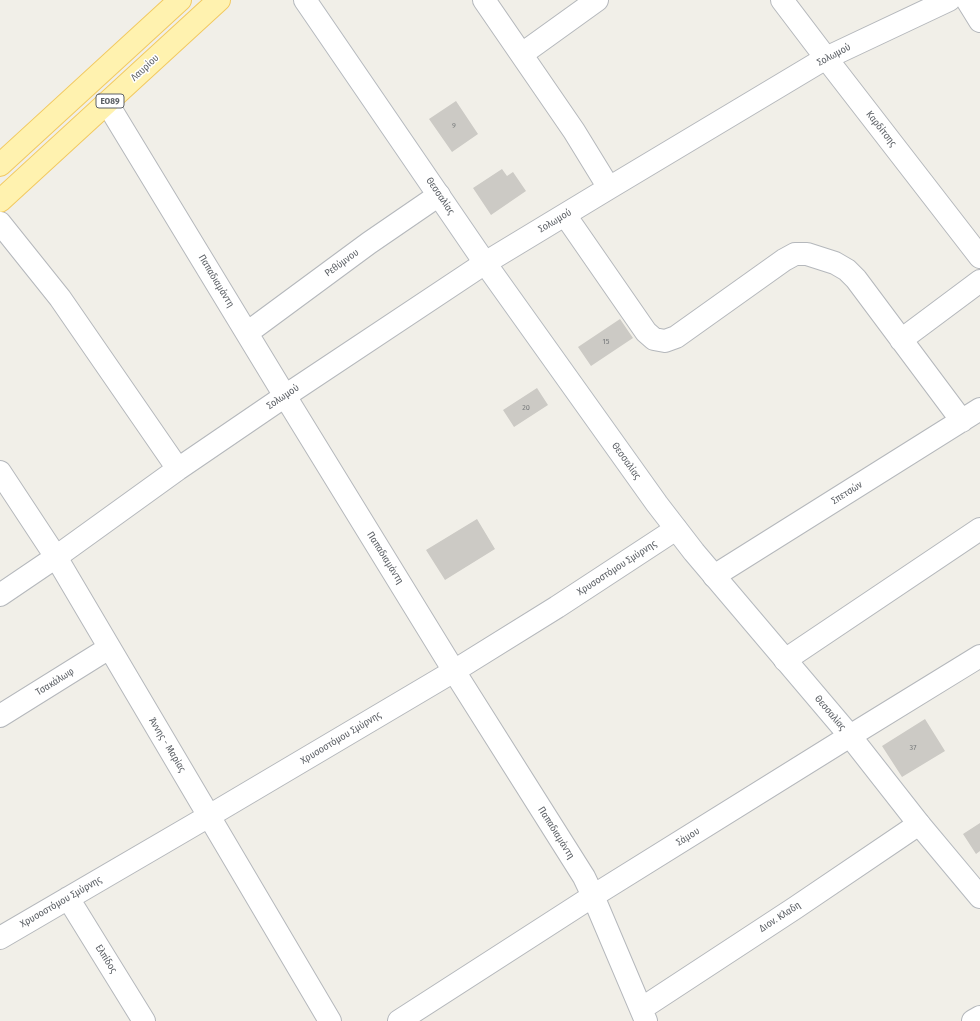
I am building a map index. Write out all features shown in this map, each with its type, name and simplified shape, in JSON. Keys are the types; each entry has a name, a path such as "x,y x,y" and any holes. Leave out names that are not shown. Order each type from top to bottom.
{"main road":[{"name":"ΕΟ89","path":"0,165 180,0"},
{"name":"Λαυρίου","path":"0,201 220,0"}],"street":[{"name":"Θεσσαλίας","path":"305,0 485,263 632,470 676,529 850,736 919,824 980,897"},
{"path":"484,0 574,131 609,188"},
{"path":"522,54 597,0"},
{"name":"Καρδίτσης","path":"782,0 980,257"},
{"name":"Σολωμού","path":"0,595 285,396 485,263 826,58 949,0"},
{"path":"968,0 980,21"},
{"name":"Παπαδιαμάντη","path":"107,103 454,671 572,856 593,896 643,1015"},
{"name":"Ρεθύμνου","path":"247,333 369,243 439,194"},
{"path":"565,214 646,332 654,338 665,341 676,337 784,260 795,254 807,254 835,263 847,270 856,279 962,421"},
{"path":"0,223 60,298 178,470"},
{"path":"901,340 980,281"},
{"name":"Σπετσών","path":"714,576 980,409"},
{"name":"Άννης - Μαρίας","path":"0,472 56,556 330,1021"},
{"name":"Χρυσοστόμου Σμύρνης","path":"0,938 454,671 557,607 676,529"},
{"path":"785,660 980,529"},
{"name":"Τσακάλωφ","path":"0,716 109,648"},
{"name":"Σάμου","path":"399,1021 593,896 980,656"},
{"name":"Διον. Κλαδη","path":"643,1015 795,908 919,824"},
{"name":"Ελπίδος","path":"68,898 144,1021"},
{"path":"973,1021 980,1017"}],"building":[{"path":"456,101 478,134 452,152 429,119"},
{"path":"502,169 507,176 513,172 526,191 491,215 473,188"},
{"path":"620,319 633,338 591,366 578,347"},
{"path":"537,388 548,405 514,427 503,410"},
{"path":"477,519 495,549 445,580 426,550"},
{"path":"925,719 945,751 902,777 882,746"},
{"path":"980,823 980,851 976,854 963,834"}]}
